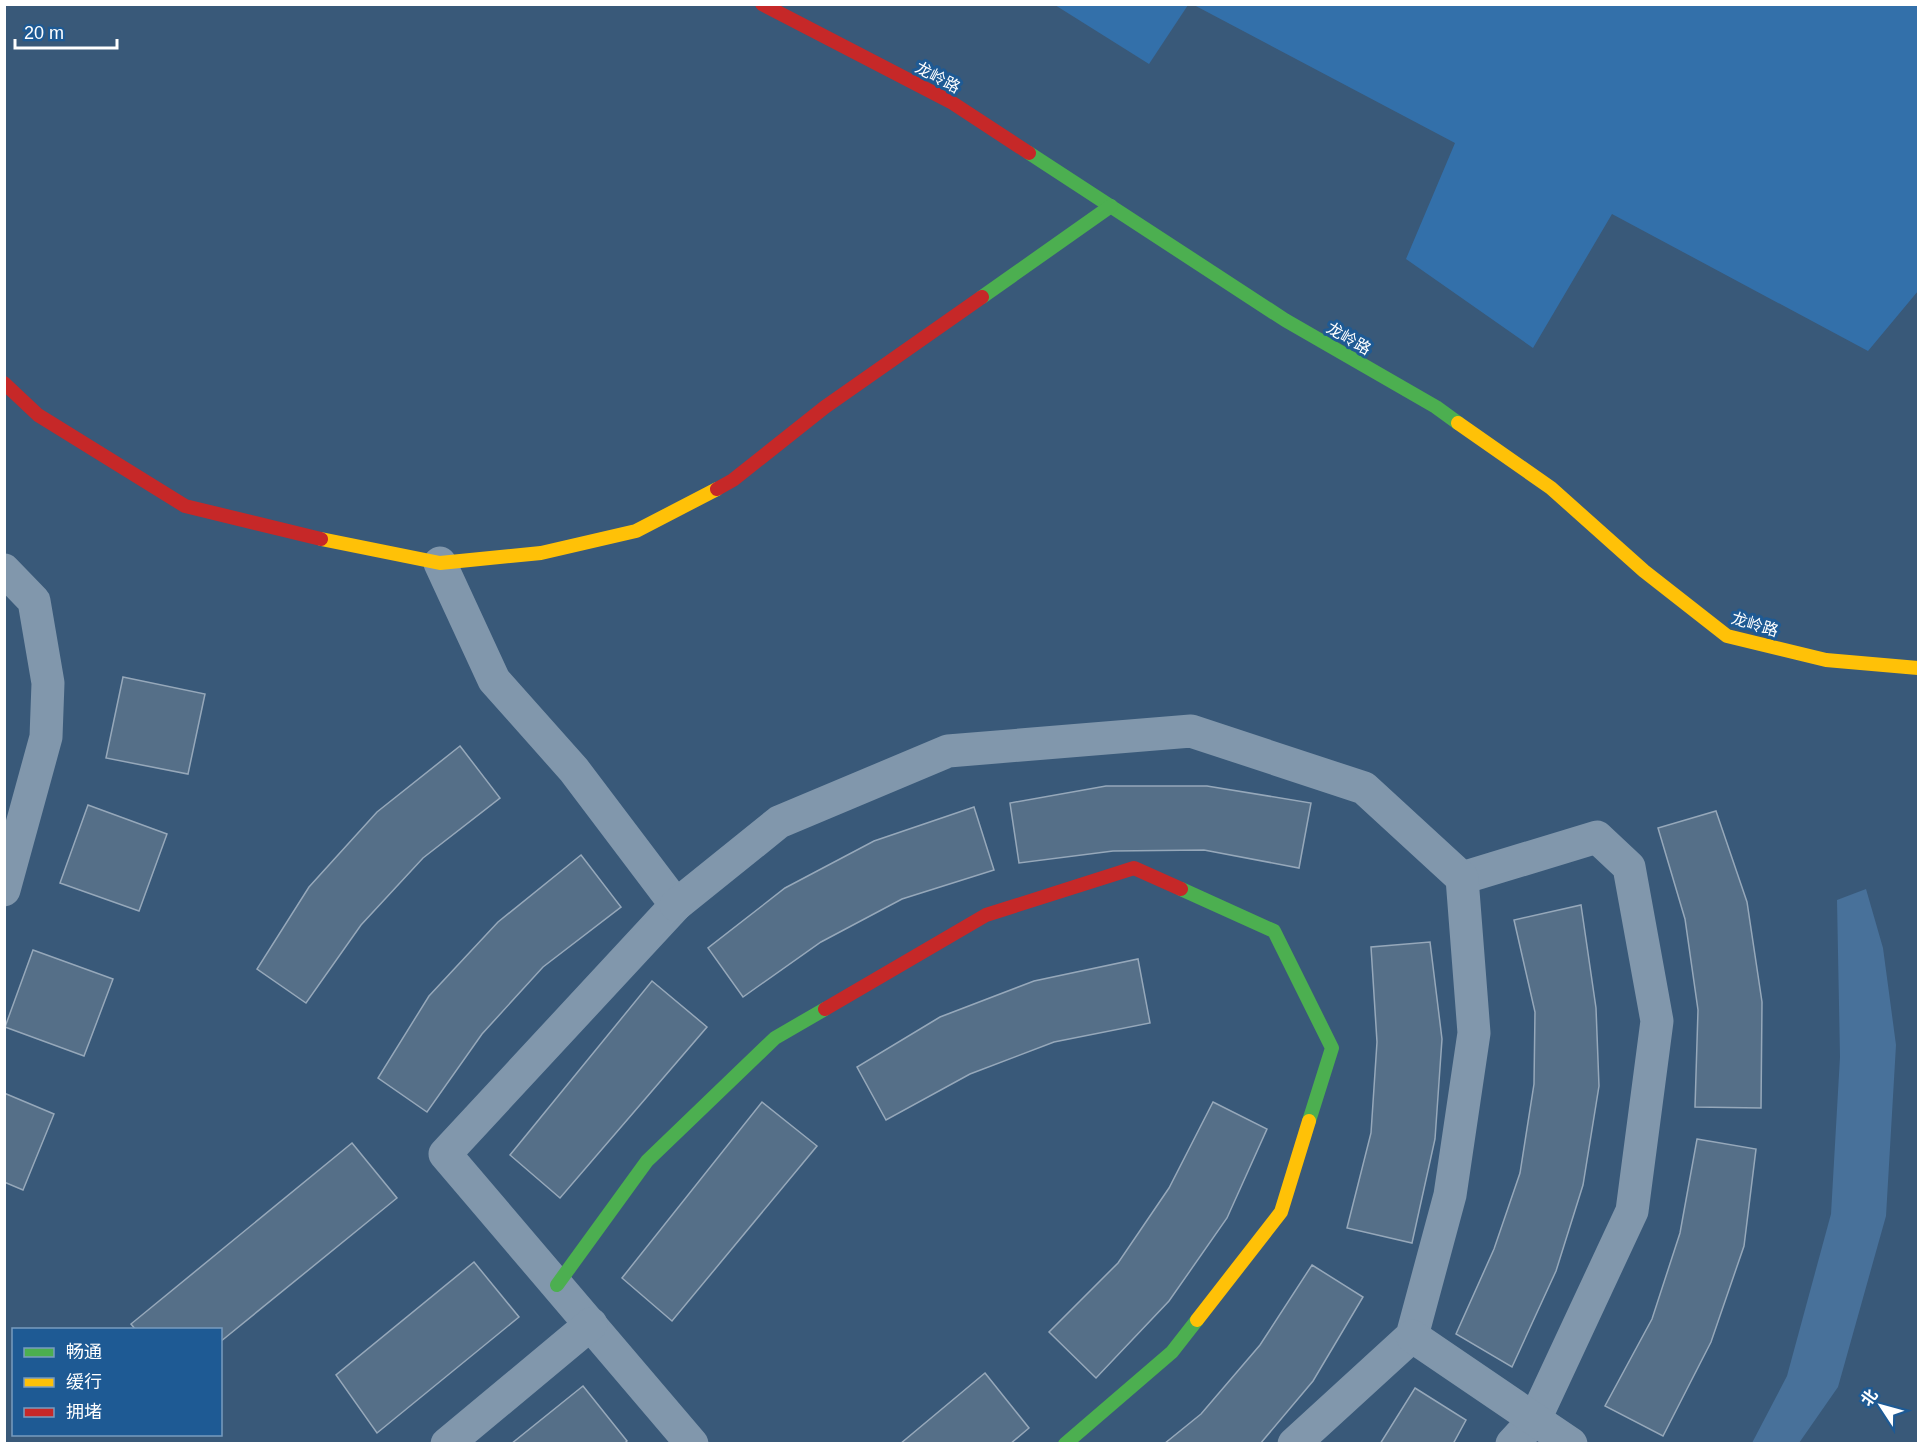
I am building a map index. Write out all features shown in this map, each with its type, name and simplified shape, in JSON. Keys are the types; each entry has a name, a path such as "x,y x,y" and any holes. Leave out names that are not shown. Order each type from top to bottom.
{"street":[{"name":"龙岭路","path":"762,4 951,102 1286,320 1436,407 1551,488 1644,571 1727,636 1826,660 1918,668"},
{"path":"4,383 38,415 185,506 310,537 440,564 541,554 636,531 733,480 825,407 1111,206"},
{"path":"440,564 494,680 574,770 676,905"},
{"path":"4,570 34,601 48,683 46,737 4,890"},
{"path":"692,1443 445,1154 676,905 779,822 948,751 1191,731 1364,788 1462,878 1474,1034 1450,1195 1412,1336 1294,1443"},
{"path":"1462,878 1597,837 1629,867 1656,1021 1632,1211 1534,1419 1512,1443"},
{"path":"557,1285 647,1161 775,1038 986,915 1134,868 1274,931 1332,1048 1281,1212 1172,1352 1065,1443"},
{"path":"447,1443 591,1324"},
{"path":"1412,1336 1570,1443"}],"shaded area":[{"path":"1055,5 1188,5 1149,64"},
{"path":"1194,5 1918,5 1918,291 1868,351 1612,214 1533,348 1406,259 1455,143"},
{"path":"1866,889 1883,948 1896,1045 1886,1216 1838,1387 1799,1443 1752,1443 1787,1376 1831,1214 1840,1057 1837,900"}],"building":[{"path":"123,677 205,694 188,774 106,758"},
{"path":"460,746 500,798 423,858 361,925 306,1003 257,969 309,887 377,812"},
{"path":"1106,786 1207,786 1311,803 1299,868 1204,850 1113,851 1019,863 1010,803"},
{"path":"88,805 167,834 139,911 60,883"},
{"path":"974,807 994,870 902,899 821,942 743,997 708,948 785,888 874,841"},
{"path":"1716,811 1747,902 1762,1002 1761,1108 1695,1107 1698,1010 1685,919 1658,828"},
{"path":"581,855 621,907 543,967 482,1034 427,1112 378,1078 429,996 498,922"},
{"path":"1581,905 1596,1008 1599,1086 1583,1185 1556,1271 1512,1367 1456,1334 1494,1249 1520,1173 1534,1084 1535,1012 1514,920"},
{"path":"1430,942 1442,1039 1435,1139 1412,1243 1347,1228 1371,1133 1377,1042 1371,947"},
{"path":"33,950 113,979 84,1056 5,1027"},
{"path":"1138,959 1150,1023 1054,1042 970,1074 886,1120 857,1067 940,1017 1034,981"},
{"path":"652,981 707,1027 560,1198 510,1155"},
{"path":"4,1093 54,1114 23,1190 4,1182"},
{"path":"762,1102 817,1146 672,1321 622,1278"},
{"path":"1213,1102 1267,1129 1227,1218 1169,1301 1096,1378 1049,1332 1118,1263 1169,1188"},
{"path":"1697,1139 1756,1149 1744,1246 1711,1342 1663,1436 1605,1406 1652,1319 1680,1233"},
{"path":"352,1143 397,1198 222,1340 222,1328 134,1328 131,1324"},
{"path":"474,1262 519,1317 377,1433 336,1375"},
{"path":"1312,1265 1363,1297 1313,1381 1260,1444 1164,1444 1201,1414 1260,1345"},
{"path":"985,1373 1029,1428 1010,1444 900,1444"},
{"path":"583,1386 627,1441 624,1444 511,1444"},
{"path":"1415,1388 1466,1420 1453,1444 1380,1444"}],"traffic: fast":[{"path":"1029,153 1285,320 1436,407 1458,423"},
{"path":"982,297 1111,206"},
{"path":"1181,889 1274,931 1332,1048 1309,1121"},
{"path":"557,1285 647,1161 775,1038 825,1009"},
{"path":"1065,1444 1172,1352 1197,1320"}],"traffic: slow":[{"path":"1458,423 1551,488 1644,571 1727,636 1826,660 1918,668"},
{"path":"321,539 440,563 541,553 636,531 717,489"},
{"path":"1197,1320 1281,1212 1309,1121"}],"traffic: jam":[{"path":"762,4 951,102 1029,153"},
{"path":"717,489 733,480 825,407 982,297"},
{"path":"4,383 38,415 185,506 321,539"},
{"path":"825,1009 986,915 1134,868 1181,889"}]}
